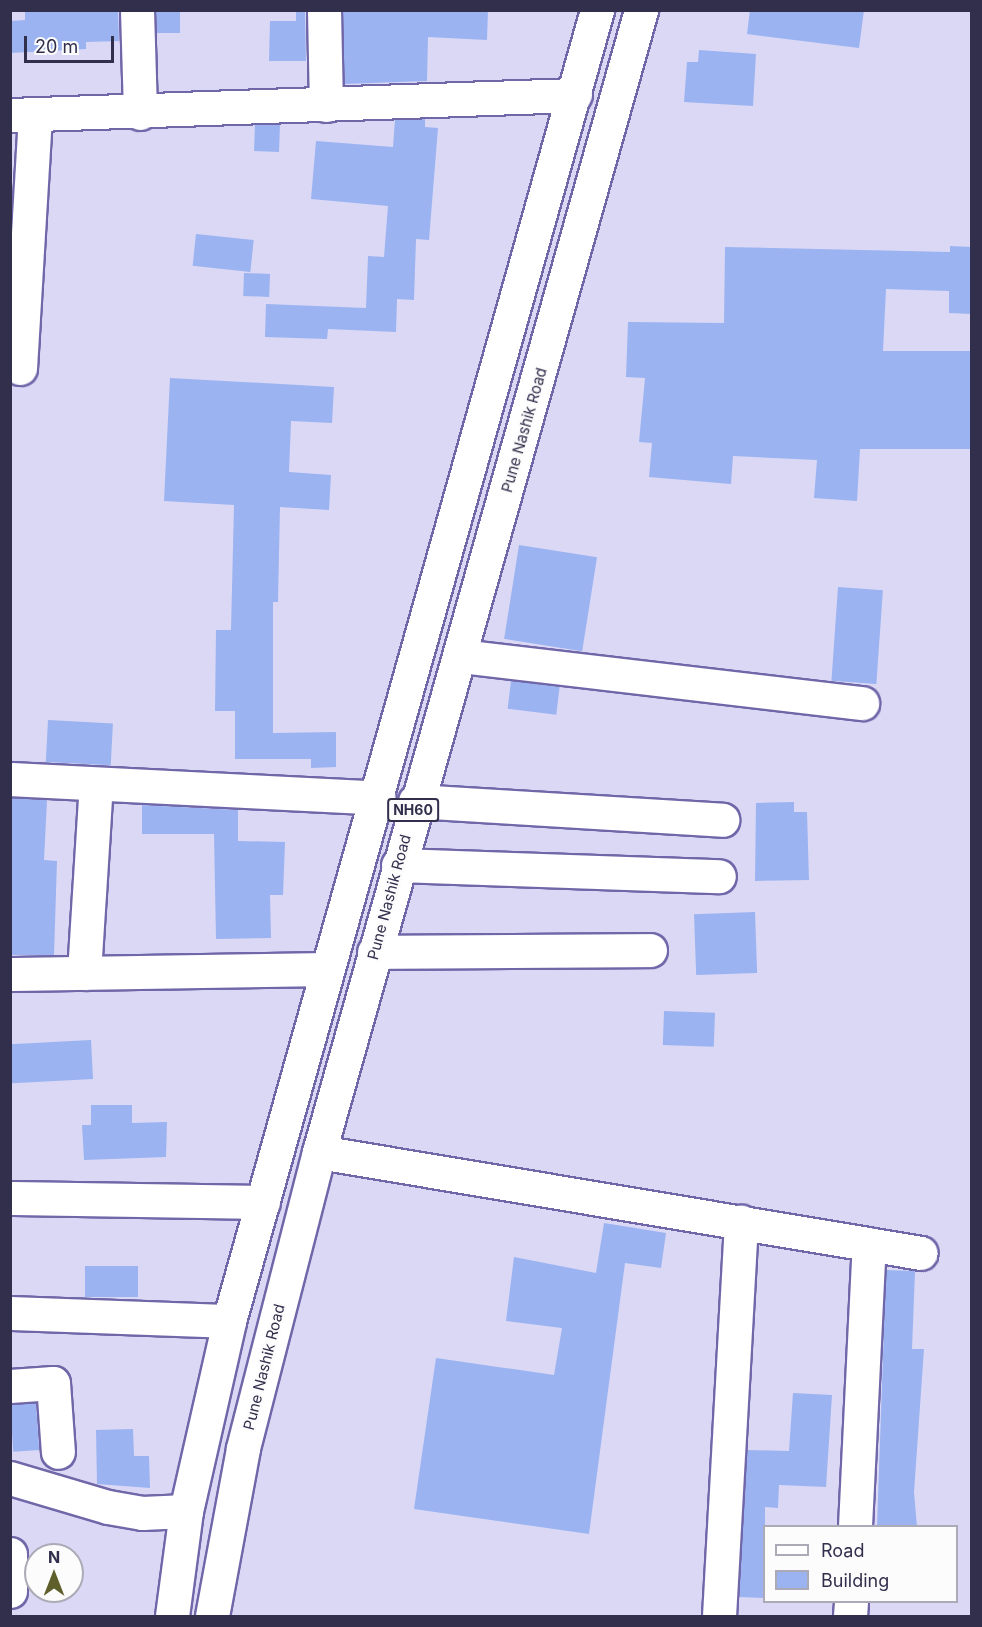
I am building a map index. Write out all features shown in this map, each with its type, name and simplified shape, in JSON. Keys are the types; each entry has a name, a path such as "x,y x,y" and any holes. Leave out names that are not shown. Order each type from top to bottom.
{"main road":[{"path":"137,10 141,113"},
{"path":"324,10 327,105"},
{"name":"NH60","path":"172,1617 186,1511 229,1321 327,969 379,798 597,10"},
{"name":"Pune Nashik Road","path":"212,1617 243,1448 319,1152 416,801 461,656 641,10"},
{"path":"20,368 22,115 141,113 575,95"},
{"path":"461,656 862,703"},
{"path":"10,779 379,798"},
{"path":"84,973 96,784"},
{"path":"416,801 722,820"},
{"path":"398,865 719,876"},
{"path":"374,952 650,950"},
{"path":"10,974 327,969"},
{"path":"319,1152 921,1253"},
{"path":"10,1198 263,1202"},
{"path":"719,1617 741,1222"},
{"path":"855,1525 869,1244"},
{"path":"10,1313 229,1321"},
{"path":"10,1386 53,1383 58,1452"},
{"path":"10,1478 108,1507 142,1513 186,1511"},
{"path":"10,1554 10,1591"}],"building":[{"path":"25,10 118,10 119,41 86,42 86,49 10,53 10,21 25,20"},
{"path":"156,10 180,10 180,33 156,33"},
{"path":"488,10 487,40 428,37 427,81 344,84 343,12"},
{"path":"750,10 864,10 859,48 747,34"},
{"path":"296,11 305,12 306,61 269,61 270,21 296,21"},
{"path":"699,50 756,54 753,106 684,102 687,62 698,62"},
{"path":"425,119 425,127 438,128 429,240 416,239 414,300 397,299 396,332 328,329 327,339 265,337 266,304 366,308 368,256 384,257 388,206 311,199 316,141 393,147 395,120"},
{"path":"255,123 280,124 279,152 254,151"},
{"path":"196,234 254,240 250,272 193,266"},
{"path":"950,246 972,247 972,314 949,313 949,291 886,289 883,351 970,351 970,449 860,449 857,501 814,498 817,460 733,456 731,484 649,477 652,443 639,442 645,378 626,377 628,322 724,323 725,247 950,252"},
{"path":"244,273 270,274 269,297 243,296"},
{"path":"170,378 334,387 332,423 291,421 289,472 331,475 329,510 280,507 278,602 273,602 273,733 336,732 336,767 311,768 311,759 235,759 235,711 215,711 216,630 231,630 234,505 164,501"},
{"path":"519,545 597,557 582,651 504,639"},
{"path":"838,587 883,590 876,684 831,681"},
{"path":"511,681 560,687 556,715 508,709"},
{"path":"48,720 113,723 111,765 46,762"},
{"path":"10,798 47,800 44,860 57,861 54,955 10,955"},
{"path":"794,802 794,812 807,812 809,880 755,881 756,803"},
{"path":"142,805 238,810 238,841 285,842 283,895 270,895 271,938 216,939 214,834 142,834"},
{"path":"755,912 757,973 696,975 694,914"},
{"path":"664,1011 715,1013 714,1047 663,1045"},
{"path":"91,1040 93,1079 12,1083 10,1044"},
{"path":"91,1105 132,1105 132,1123 167,1122 166,1157 84,1160 82,1125 91,1125"},
{"path":"604,1223 666,1233 661,1268 625,1263 589,1534 414,1509 436,1358 554,1375 562,1328 506,1321 514,1257 596,1273"},
{"path":"85,1266 138,1266 138,1297 85,1297"},
{"path":"886,1270 915,1271 912,1349 924,1349 914,1492 917,1525 877,1525"},
{"path":"793,1393 832,1395 826,1487 779,1485 778,1508 765,1507 763,1598 739,1597 747,1450 789,1451"},
{"path":"36,1403 39,1450 13,1452 10,1405"},
{"path":"133,1429 134,1456 149,1456 150,1488 97,1484 96,1430"}]}
